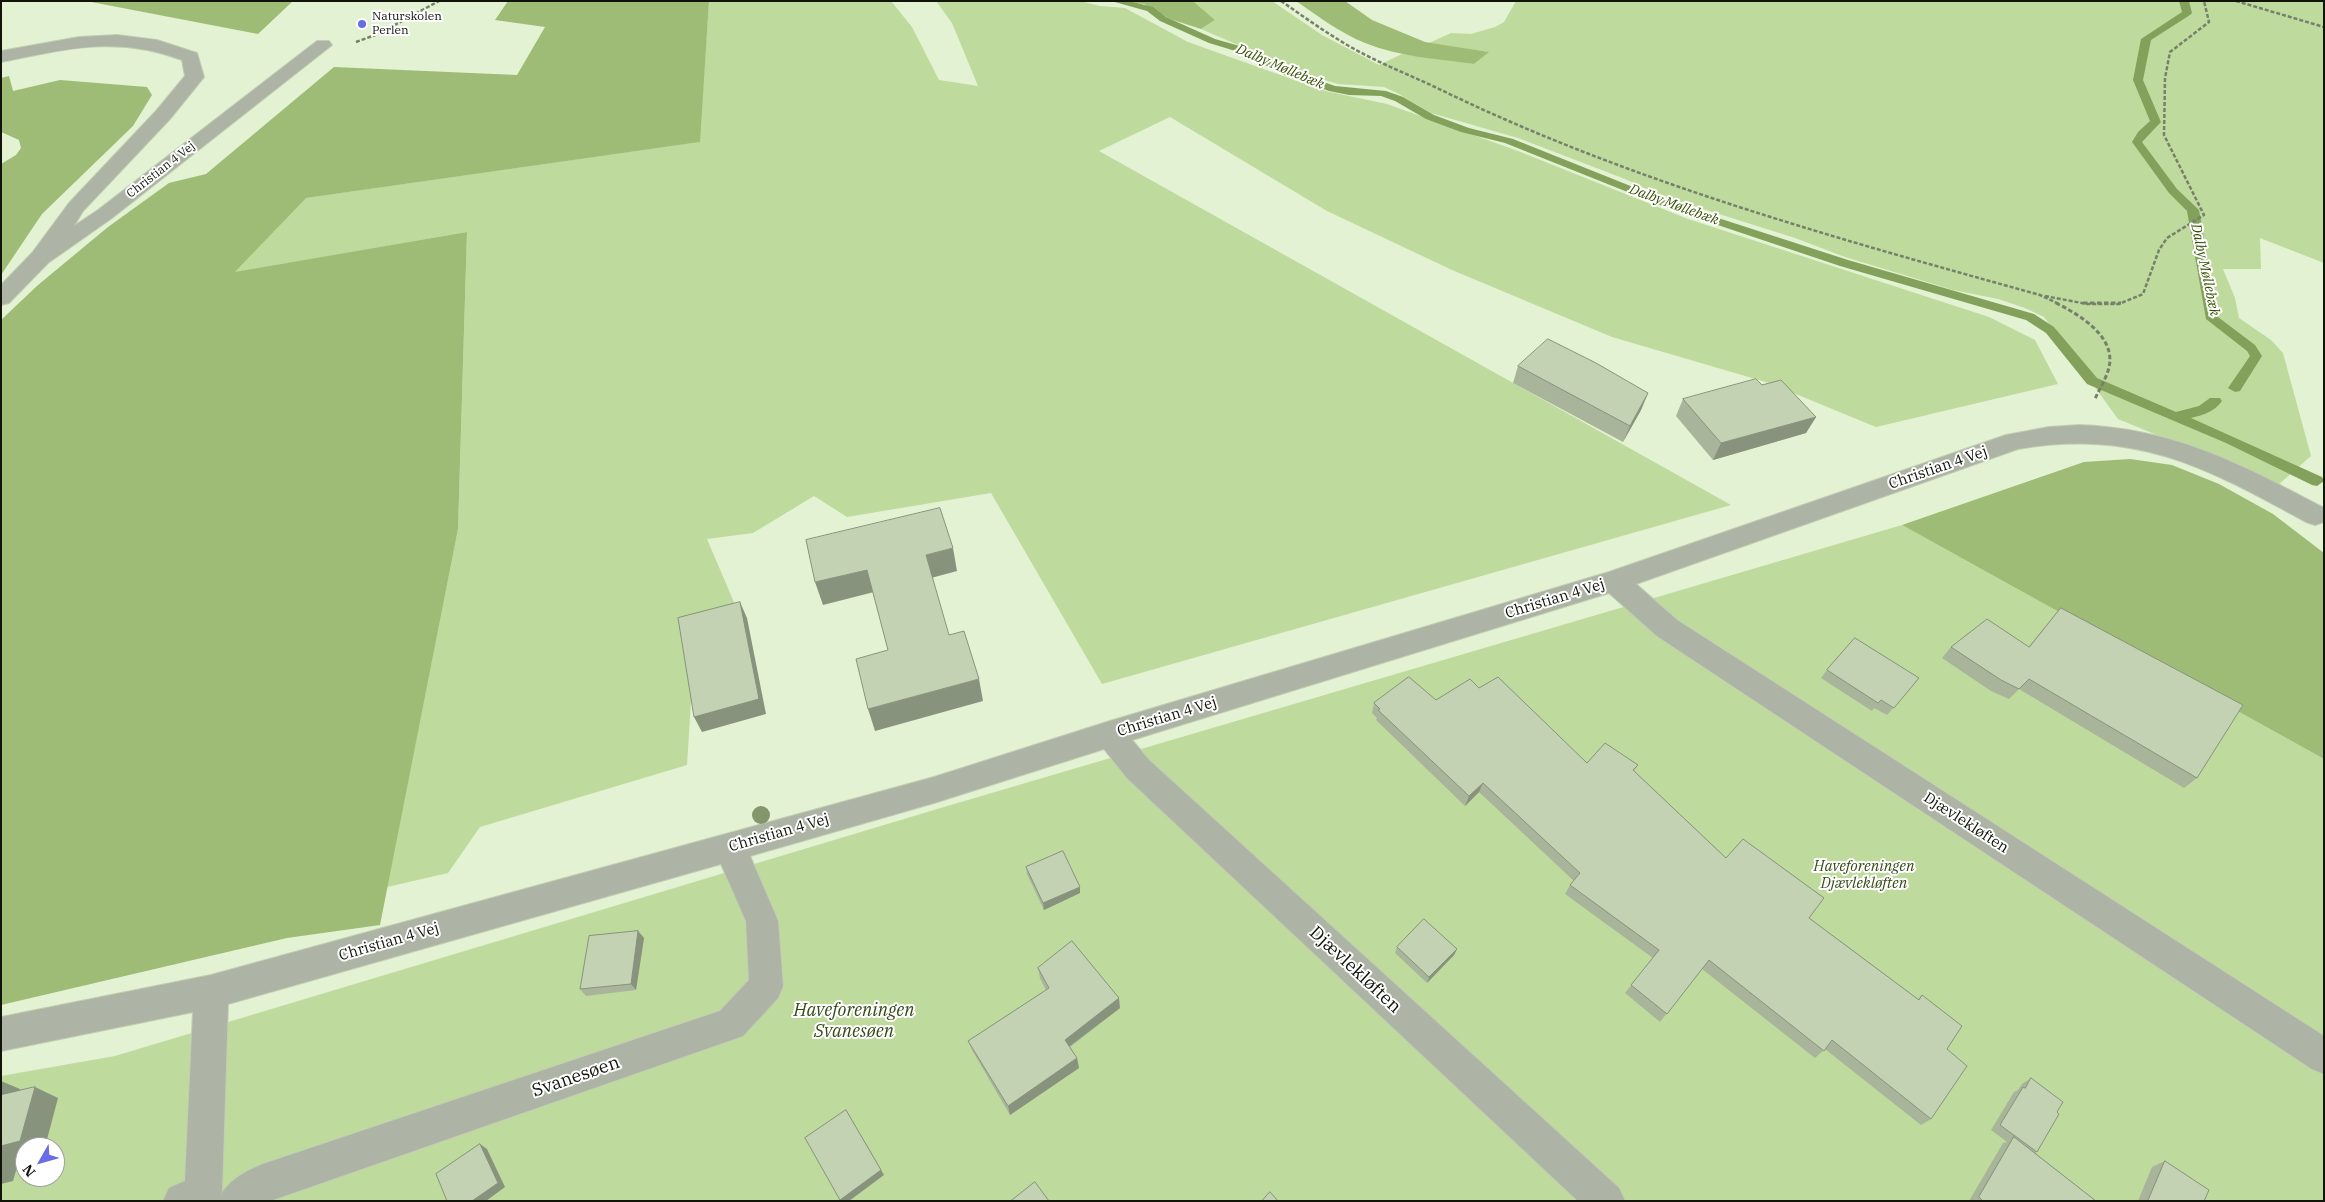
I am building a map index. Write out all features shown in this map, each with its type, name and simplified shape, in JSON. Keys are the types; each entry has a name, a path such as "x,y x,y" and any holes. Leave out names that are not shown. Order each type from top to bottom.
{"street":[{"path":"1,57 83,40 115,40 158,45 190,58 195,77 163,115 76,207 40,258"},
{"name":"Christian 4 Vej","path":"1,298 40,258 106,214 323,45"},
{"name":"Christian 4 Vej","path":"1,1034 211,992 934,790 1110,734 1614,581 2015,441 2066,434 2101,435 2158,444 2200,458 2259,485 2315,515"},
{"name":"Djævlekløften","path":"1614,581 1667,628 2324,1057"},
{"name":"Djævlekløften","path":"1110,734 1138,769 1606,1201"},
{"name":"Svanesøen","path":"211,992 208,1199 263,1183 731,1024 766,986 762,921 730,847"}],"path":[{"path":"299,63 378,34 439,1"},
{"path":"1281,1 1348,45 1479,109 1591,154 1705,196 1892,254 2040,295 2087,304 2119,304 2142,294 2159,250 2168,238 2204,215 2164,135 2165,78 2170,52 2209,22 2204,1"},
{"path":"2236,1 2324,28"},
{"path":"2040,295 2078,314 2100,333 2108,349 2109,368 2096,396"}],"green space":[{"path":"86,1 293,1 258,34"},
{"path":"508,1 709,1 700,142 306,198 235,272 467,232 458,529 380,925 287,938 1,1005 1,320 38,285 108,227 169,183 206,174 334,67 517,75 545,27 495,20"},
{"path":"709,1 891,1 912,27 939,80 978,86 952,23 936,1 1080,1 1100,6 1125,8 1188,42 1325,91 1387,104 1518,151 1688,219 1989,317 2035,340 2058,384 1876,427 1769,383 1612,337 1452,270 1327,211 1170,117 1099,151 1731,505 1102,684 991,493 847,517 814,496 753,533 707,539 736,607 696,623 687,765 480,827 448,873 387,887 458,529 467,232 234,273 305,198 699,142"},
{"path":"1124,1 1193,1 1215,20 1201,29 1170,19 1144,4"},
{"path":"1193,1 1272,1 1322,35 1379,65 1402,54 1474,64 1488,52 1429,43 1451,33 1471,34 1495,27 1504,22 1516,1 2324,1 2324,263 2260,238 2261,269 2223,269 2235,298 2239,318 2271,340 2283,353 2311,456 2278,485 2118,419 2044,317 2025,308 1998,299 1953,290 1845,257 1795,238 1659,195 1625,179 1518,138 1431,113 1384,87 1338,84 1305,74 1201,29 1215,20"},
{"path":"1296,1 1345,1 1372,20 1425,42 1489,52 1474,64 1419,57 1378,48 1329,24"},
{"path":"9,76 13,91 60,80 147,87 152,95 133,126 42,214 1,275 1,164 16,155 21,148 19,140 1,132 1,78"},
{"path":"2130,459 2172,465 2219,484 2273,514 2324,553 2324,759 1902,525 2084,462"},
{"name":"Haveforeningen Djævlekløften","path":"1902,525 2324,759 2324,1201 1,1201 1,1076 115,1056 944,807"}],"building":[{"path":"1548,339 1596,363 1648,393 1630,426 1518,366"},
{"path":"1756,379 1762,385 1781,380 1816,417 1721,443 1683,399"},
{"path":"940,508 953,548 926,555 949,635 964,631 979,679 868,709 856,659 888,650 867,570 815,582 806,540"},
{"path":"740,602 759,699 694,717 678,618"},
{"path":"2061,608 2243,705 2197,778 2029,679 2019,689 2001,680 1951,647 1987,619 2029,647"},
{"path":"1855,638 1919,678 1894,708 1881,700 1878,703 1827,670"},
{"path":"1409,677 1436,700 1470,679 1479,688 1498,677 1587,763 1605,743 1638,765 1633,770 1726,858 1743,839 1824,898 1809,918 1919,1000 1922,995 1962,1026 1947,1049 1967,1066 1931,1119 1832,1040 1824,1051 1709,960 1667,1014 1631,985 1659,950 1570,885 1580,873 1483,783 1469,796 1378,710 1380,709 1374,703"},
{"path":"1063,851 1080,887 1043,903 1026,867"},
{"path":"1424,919 1457,949 1429,977 1397,947"},
{"path":"638,931 631,984 580,989 589,936"},
{"path":"1072,941 1119,998 1065,1040 1077,1058 1008,1106 968,1041 1049,988 1038,968"},
{"path":"2031,1078 2063,1102 2057,1112 2059,1114 2037,1152 2000,1125 2023,1087 2025,1088"},
{"path":"35,1087 21,1137 15,1137 15,1142 1,1146 1,1095"},
{"path":"846,1110 881,1170 840,1200 805,1138"},
{"path":"2014,1137 2096,1201 1983,1201 1979,1197"},
{"path":"480,1144 498,1183 472,1201 447,1201 436,1174"},
{"path":"2165,1161 2209,1190 2204,1201 2148,1201"},
{"path":"1035,1182 1049,1201 1011,1201"},
{"path":"1270,1192 1278,1201 1262,1201"}],"waterway":[{"name":"Dalby Møllebæk","path":"1116,1 1150,9 1163,19 1212,41 1246,51 1288,73 1333,89 1349,92 1382,93 1399,99 1430,117 1465,130 1509,141 1674,207 1844,263 2030,317 2050,330 2092,381 2175,416"},
{"name":"Dalby Møllebæk","path":"2184,1 2187,13 2146,39 2138,80 2156,122 2142,134 2137,142 2173,191 2193,210 2212,319 2251,348 2256,356 2235,388"},
{"name":"Dalby Møllebæk","path":"2175,416 2203,410 2215,401"},
{"path":"2175,416 2231,440 2317,481"}],"place":[{"name":"Naturskolen Perlen","path":"362,24"}],"park label":[{"name":"Haveforeningen Svanesøen","path":"854,1021"}]}
